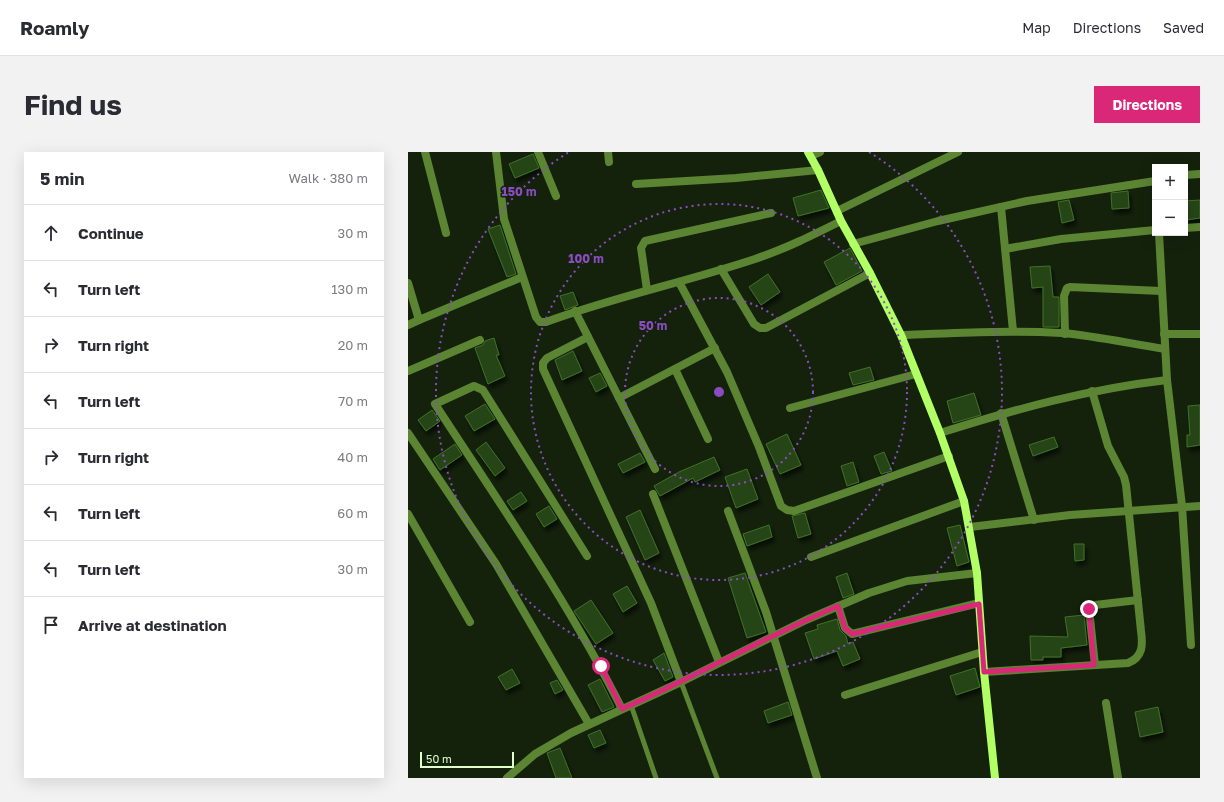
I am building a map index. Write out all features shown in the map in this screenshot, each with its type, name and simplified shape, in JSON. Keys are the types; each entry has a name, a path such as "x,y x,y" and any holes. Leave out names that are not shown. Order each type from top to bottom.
{"street":[{"path":"425,152 446,233"},
{"path":"496,152 504,219 522,277 536,317 540,322 546,322 575,311 755,259 787,247 841,221"},
{"path":"538,152 556,196"},
{"path":"608,152 609,162"},
{"path":"820,152 809,154 818,170 841,221 870,273 901,335 949,456 964,501 970,527 977,573 982,652 995,778"},
{"path":"837,211 958,152"},
{"path":"636,184 736,178 818,170"},
{"path":"1188,175 1200,174"},
{"path":"854,244 938,221 1001,207 1152,182"},
{"path":"1001,207 1013,331"},
{"path":"646,290 641,248 645,241 771,213"},
{"path":"1188,228 1200,227"},
{"path":"1005,249 1061,239 1152,230"},
{"path":"1159,236 1167,380 1182,506 1191,645"},
{"path":"721,269 754,324 760,328 766,328 870,273"},
{"path":"408,325 522,277"},
{"path":"679,282 715,348 740,402 781,506 788,510 794,511 949,456"},
{"path":"408,283 419,320"},
{"path":"1065,334 1064,296 1067,288 1161,291"},
{"path":"575,311 656,469"},
{"path":"901,335 1013,331 1065,334 1165,349"},
{"path":"1164,334 1200,334"},
{"path":"588,338 547,358 543,362 543,369 654,611 681,682"},
{"path":"408,371 480,340"},
{"path":"619,398 715,348"},
{"path":"675,369 708,439"},
{"path":"790,408 916,374"},
{"path":"940,433 1002,413 1092,391 1167,380"},
{"path":"587,556 484,390 474,386 435,404 601,666 622,709"},
{"path":"984,672 1128,663 1139,656 1142,644 1129,511 1124,477 1108,446 1092,391"},
{"path":"1002,413 1034,520"},
{"path":"408,433 496,564 589,724"},
{"path":"653,494 719,662"},
{"path":"811,558 964,501"},
{"path":"970,527 1182,506 1200,506"},
{"path":"728,510 766,612 772,637 817,778"},
{"path":"408,514 470,622"},
{"path":"507,778 535,754 571,733 838,606 869,593 907,580 977,573"},
{"path":"1094,665 1089,609 1095,605 1138,600"},
{"path":"838,606 845,628 852,634 979,604"},
{"path":"845,695 982,652"},
{"path":"1106,703 1118,778"}],"lane":[{"path":"681,682 717,778"},
{"path":"631,705 656,778"}],"building":[{"path":"533,154 539,168 515,178 509,164"},
{"path":"821,190 829,208 798,216 793,198"},
{"path":"1128,191 1129,208 1112,209 1111,193"},
{"path":"1069,200 1074,220 1062,223 1058,202"},
{"path":"1200,200 1200,218 1188,220 1188,201"},
{"path":"500,225 516,274 507,277 488,229"},
{"path":"850,248 862,271 836,285 824,262"},
{"path":"1050,266 1053,297 1059,297 1059,327 1043,327 1043,287 1032,288 1030,267"},
{"path":"768,274 780,292 761,305 749,287"},
{"path":"573,292 578,305 565,310 560,296"},
{"path":"494,338 499,355 496,355 505,376 488,384 475,348 483,345 485,341"},
{"path":"573,351 582,371 562,380 555,360"},
{"path":"870,367 874,380 853,385 849,373"},
{"path":"600,373 607,386 596,392 589,378"},
{"path":"974,393 981,415 953,423 947,401"},
{"path":"485,404 495,419 474,431 465,416"},
{"path":"1200,405 1200,445 1187,447 1187,435 1190,435 1188,406"},
{"path":"432,410 440,421 426,431 418,420"},
{"path":"787,434 801,465 780,474 766,444"},
{"path":"1054,437 1058,447 1033,456 1029,445"},
{"path":"486,442 505,468 495,476 476,450"},
{"path":"455,444 462,455 440,470 433,459"},
{"path":"884,452 892,471 881,474 874,456"},
{"path":"640,453 645,462 623,473 618,464"},
{"path":"714,457 720,470 695,482 693,478 660,496 654,486 679,472"},
{"path":"853,462 859,482 847,486 841,466"},
{"path":"747,469 758,499 736,508 725,477"},
{"path":"521,492 527,501 513,510 507,501"},
{"path":"549,506 557,519 544,527 536,514"},
{"path":"640,510 659,553 645,560 626,517"},
{"path":"805,513 811,534 798,538 792,516"},
{"path":"769,525 772,537 747,546 743,534"},
{"path":"960,525 969,562 957,566 947,528"},
{"path":"1074,544 1084,544 1084,560 1075,561"},
{"path":"745,573 766,632 747,638 728,578"},
{"path":"847,573 854,594 843,598 836,577"},
{"path":"627,586 637,603 623,612 613,594"},
{"path":"591,600 613,633 596,644 574,611"},
{"path":"1084,615 1087,645 1061,648 1061,657 1043,657 1043,660 1031,660 1030,636 1068,637 1065,617"},
{"path":"837,619 840,630 846,636 848,644 853,642 860,659 843,666 837,651 814,659 805,633 818,629 817,625"},
{"path":"664,653 673,677 665,681 653,660"},
{"path":"975,668 980,687 956,695 950,676"},
{"path":"512,669 520,683 506,690 498,677"},
{"path":"600,679 614,707 602,712 588,685"},
{"path":"557,680 563,690 555,694 550,683"},
{"path":"788,702 792,715 768,723 764,711"},
{"path":"1158,707 1163,732 1140,737 1135,712"},
{"path":"600,730 606,743 594,748 588,735"},
{"path":"560,748 572,778 556,778 547,753"}],"route":[{"path":"601,666 622,709 838,606 845,628 852,634 858,634 979,604 984,672 1094,665 1089,609"}]}
